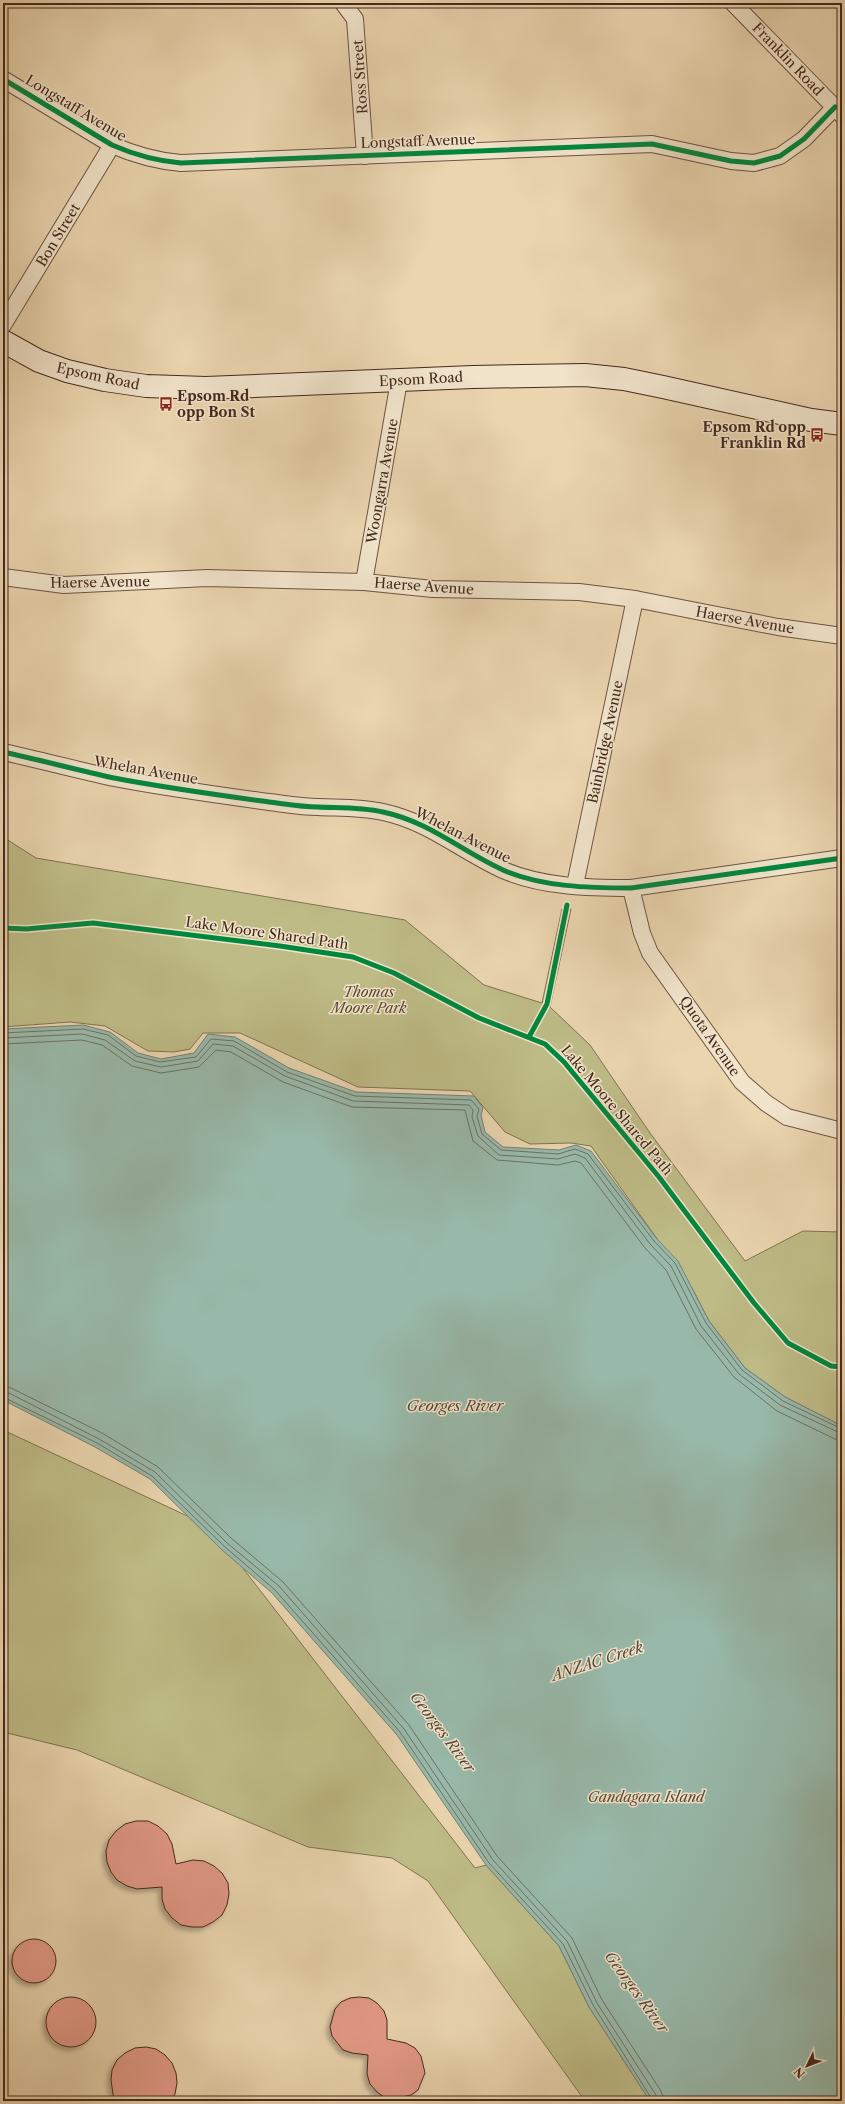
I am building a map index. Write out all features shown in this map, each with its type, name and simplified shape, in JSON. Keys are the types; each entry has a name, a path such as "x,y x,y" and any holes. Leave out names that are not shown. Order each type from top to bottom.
{"street":[{"name":"Ross Street","path":"343,3 354,19 356,25 365,156"},
{"name":"Franklin Road","path":"733,3 839,111"},
{"name":"Longstaff Avenue","path":"3,79 112,145 132,154 157,161 181,163 652,144 731,161 754,163 780,156 839,111"},
{"name":"Bon Street","path":"3,325 112,145"},
{"name":"Epsom Road","path":"3,341 39,361 67,371 105,380 146,386 206,388 473,377 585,375 624,379 811,420 842,424"},
{"name":"Woongarra Avenue","path":"364,582 399,380"},
{"name":"Haerse Avenue","path":"3,577 64,585 207,578 364,582 433,589 579,592 635,599 778,627 842,636"},
{"name":"Bainbridge Avenue","path":"575,885 635,599"},
{"name":"Whelan Avenue","path":"3,752 114,778 309,807 356,808 383,812 418,822 477,857 509,872 539,882 631,888 842,858"},
{"name":"Quota Avenue","path":"631,888 642,933 650,953 742,1082 787,1117 842,1131"}],"green space":[{"name":"Thomas Moore Park","path":"3,837 36,858 405,920 484,985 542,1003 562,909 571,909 550,1007 590,1045 650,1133 745,1261 803,1231 842,1232 842,1426 785,1397 745,1368 709,1321 692,1288 591,1146 571,1143 530,1144 505,1132 470,1091 358,1087 240,1033 203,1033 190,1049 174,1052 148,1051 105,1026 70,1022 3,1027"},
{"path":"3,1430 211,1527 475,1868 486,1865 559,1946 589,2007 650,2101 585,2101 428,1881 392,1858 308,1847 77,1750 3,1732"}],"water":[{"name":"Georges River","path":"83,1025 110,1032 138,1053 161,1059 194,1053 208,1034 235,1037 289,1068 356,1092 474,1096 483,1108 481,1115 485,1132 503,1147 559,1150 576,1145 591,1151 657,1239 678,1261 709,1321 745,1368 785,1397 842,1426 842,2101 650,2101 589,2007 559,1946 486,1865 397,1735 272,1593 221,1549 150,1479 95,1447 3,1400 3,1029"}],"building":[{"path":"136,1821 148,1821 158,1826 167,1834 172,1844 176,1864 193,1860 204,1861 214,1866 222,1873 228,1883 229,1894 227,1905 222,1915 203,1927 181,1925 172,1918 165,1909 162,1899 162,1887 137,1889 127,1886 117,1880 111,1872 107,1862 106,1851 109,1840 116,1831 125,1824"},
{"path":"30,1939 38,1939 43,1940 50,1945 55,1952 55,1970 50,1977 43,1982 30,1983 22,1980 15,1973 12,1965 12,1957 15,1949 22,1942"},
{"path":"71,1997 80,1999 91,2008 96,2022 94,2031 85,2042 71,2047 62,2045 51,2036 46,2022 48,2013 57,2002"},
{"path":"350,1998 369,1998 377,2003 384,2011 387,2020 387,2039 406,2043 415,2048 421,2056 425,2073 418,2090 411,2095 393,2099 384,2097 377,2092 370,2084 367,2074 368,2055 343,2050 332,2036 330,2027 335,2009 341,2002"},
{"path":"146,2047 156,2049 165,2055 172,2063 176,2073 177,2083 175,2094 170,2101 114,2101 111,2080 112,2070 117,2060 125,2053 135,2048"}],"cycle path":[{"path":"3,79 112,145 146,157 181,163 652,144 731,161 754,163 780,156 804,139 835,107"},
{"path":"3,752 114,778 172,788 312,807 359,808 375,810 400,817 431,830 503,870 518,876 550,883 582,887 631,888 842,858"},
{"path":"529,1037 547,1004 567,905"},
{"name":"Lake Moore Shared Path","path":"3,928 26,929 93,923 280,946 353,957 394,973 479,1018 545,1044 564,1062 659,1177 754,1303 788,1343 831,1366 842,1367"}],"place":[{"name":"Epsom Rd opp Bon St","path":"166,404"},
{"name":"Epsom Rd opp Franklin Rd","path":"817,435"}],"water label":[{"name":"ANZAC Creek","path":"597,1661"}],"park label":[{"name":"Gandagara Island","path":"646,1797"}]}
